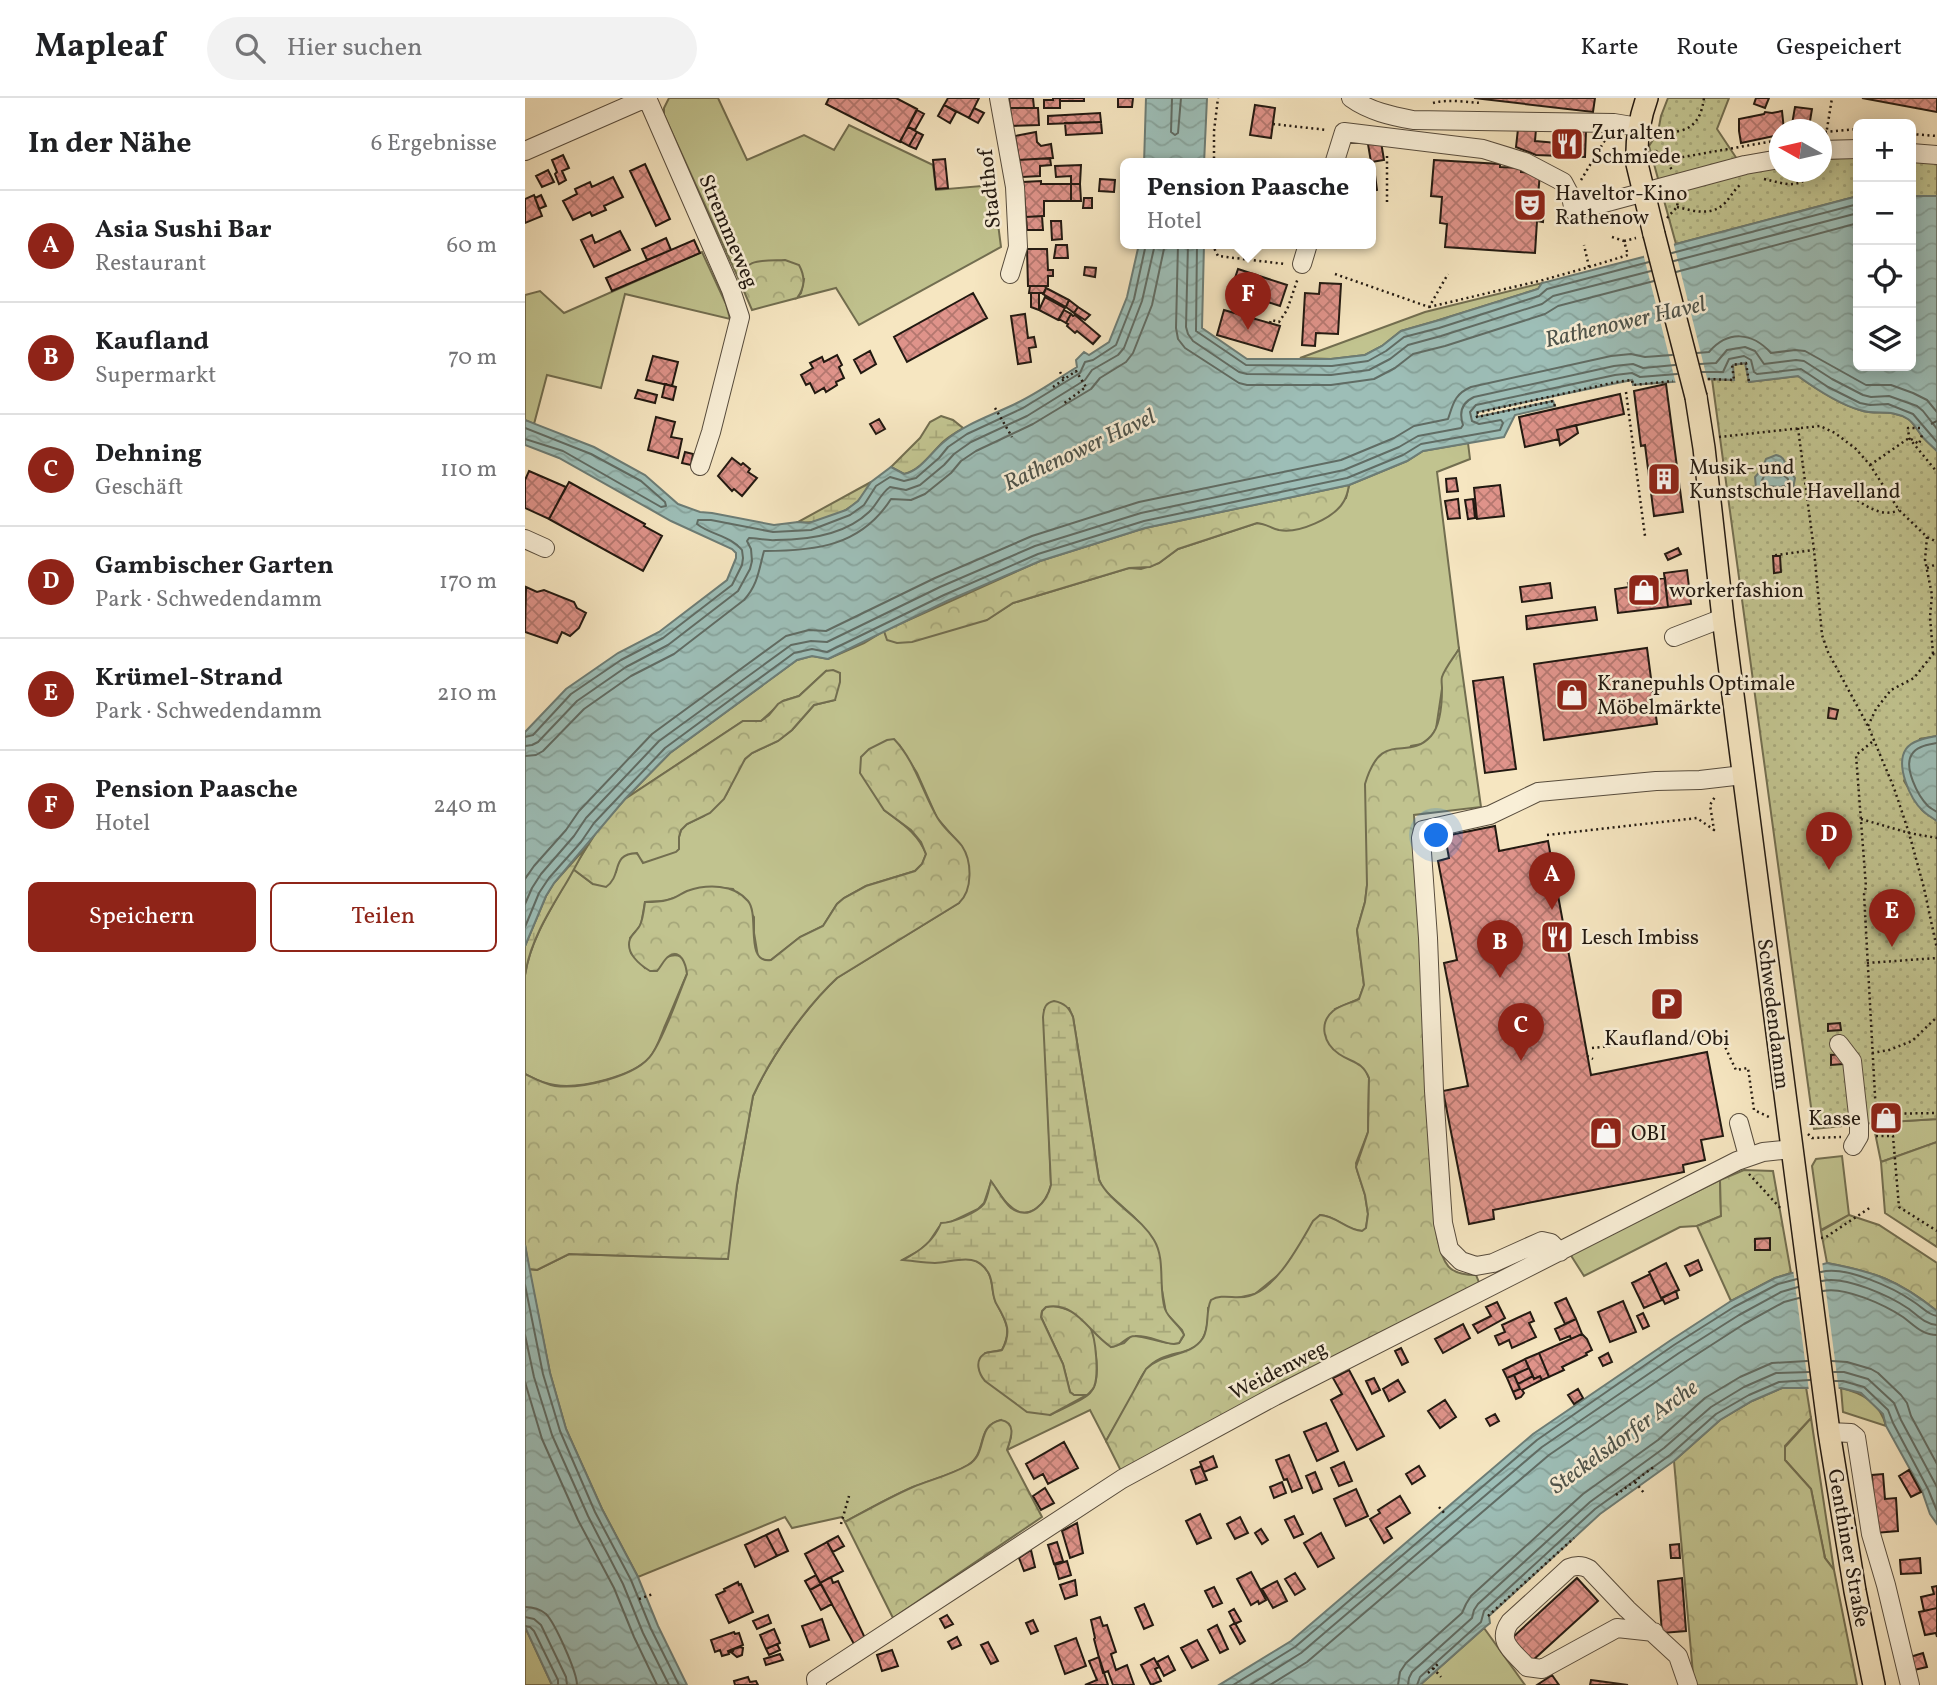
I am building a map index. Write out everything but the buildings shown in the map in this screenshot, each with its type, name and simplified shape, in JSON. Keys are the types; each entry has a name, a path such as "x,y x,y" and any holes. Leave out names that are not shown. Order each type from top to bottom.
{"main road":[{"name":"Schwedendamm","path":"1647,98 1638,127 1637,164 1644,193 1646,236 1697,388 1723,618 1826,1410"},
{"name":"Genthiner Straße","path":"1826,1410 1855,1591 1874,1685"}],"street":[{"path":"525,151 646,98"},
{"name":"Stremmeweg","path":"646,98 731,290 740,317 701,466"},
{"name":"Stadthof","path":"999,98 1015,187 1017,247 1010,274"},
{"path":"1360,101 1394,117 1413,120 1614,124 1638,127"},
{"path":"1336,158 1344,132 1483,149 1525,162 1563,182 1571,197 1574,211 1769,161"},
{"path":"1832,150 1853,149"},
{"path":"1916,153 1937,155"},
{"path":"1302,264 1306,249"},
{"path":"525,539 545,548"},
{"path":"1674,637 1723,618"},
{"path":"1560,1252 1551,1243 1542,1241 1493,1263 1476,1266 1461,1261 1449,1249 1443,1223 1434,1091 1421,838 1423,830 1490,815 1538,792 1656,781 1706,790 1743,775"},
{"path":"1839,1044 1852,1061 1867,1115 1853,1146"},
{"path":"1739,1123 1743,1159"},
{"name":"Weidenweg","path":"817,1685 816,1679 1122,1479 1287,1390 1743,1159 1774,1150 1792,1149"},
{"path":"1829,1432 1851,1433 1856,1437 1871,1534 1910,1685"},
{"path":"1654,1632 1616,1628 1542,1669 1527,1667 1505,1643 1503,1636 1510,1622 1569,1568 1584,1566 1627,1609 1654,1632 1678,1656 1688,1685"}],"path":[{"path":"1214,158 1218,98"},
{"path":"1655,150 1653,143 1659,136 1670,131 1682,131 1699,119 1705,98"},
{"path":"1829,119 1832,98"},
{"path":"1273,124 1344,132"},
{"path":"1571,197 1614,124"},
{"path":"1832,131 1853,130"},
{"path":"1916,134 1937,136"},
{"path":"1387,137 1387,202"},
{"path":"1666,160 1769,142"},
{"path":"1759,179 1769,181"},
{"path":"1677,207 1696,212 1716,209 1725,203 1739,185 1749,180"},
{"path":"1773,182 1803,182"},
{"path":"1612,237 1624,241 1646,236"},
{"path":"1335,274 1429,307 1543,280 1628,256 1624,241"},
{"path":"1584,245 1590,267"},
{"path":"1214,249 1218,256 1302,264 1287,310 1279,322 1271,320 1270,323"},
{"path":"1429,307 1448,274"},
{"path":"1697,388 1734,380 1733,365 1746,363 1749,382"},
{"path":"1053,387 1076,371 1086,387 1063,404"},
{"path":"1060,372 1064,379"},
{"path":"1555,406 1553,401 1477,417 1476,412 1616,382 1632,380 1633,385 1675,381"},
{"path":"1626,392 1645,536"},
{"path":"995,408 1012,437"},
{"path":"1720,437 1820,426 1835,433 1856,449 1870,465 1899,510 1927,537 1937,542"},
{"path":"1798,428 1822,635 1828,652 1868,726 1894,788 1924,888 1937,949"},
{"path":"1920,428 1908,428 1909,438 1937,472"},
{"path":"1909,438 1919,444 1923,432"},
{"path":"1870,465 1909,438"},
{"path":"1807,499 1836,489 1882,513 1899,510"},
{"path":"1868,726 1875,709 1891,690 1914,678 1935,655 1930,617 1935,595 1925,560 1927,537"},
{"path":"1776,556 1814,550"},
{"path":"1927,568 1937,564"},
{"path":"1874,741 1856,755 1866,887 1864,906 1872,1053 1867,1115 1937,1113"},
{"path":"1547,835 1697,818 1714,830 1710,806 1713,798 1706,790"},
{"path":"1861,819 1937,838"},
{"path":"1867,963 1937,958"},
{"path":"1872,1053 1912,1041 1937,1017"},
{"path":"1592,1048 1719,1034 1736,1070 1748,1068 1754,1110 1772,1118"},
{"path":"1587,1056 1593,1059"},
{"path":"1743,1159 1784,1213 1800,1211"},
{"path":"1804,1240 1826,1237 1871,1207"},
{"path":"1899,1207 1937,1231"},
{"path":"1616,1495 1655,1466"},
{"path":"1635,1482 1644,1493"},
{"path":"841,1524 849,1496"},
{"path":"1439,1507 1445,1514"},
{"path":"1488,1616 1574,1538"},
{"path":"639,1599 653,1594"},
{"path":"1428,1673 1439,1663"},
{"path":"1433,1668 1441,1677"}],"green space":[{"path":"669,98 718,98 747,160 804,135 834,150 849,125 933,165 936,190 993,185 1001,247 859,325 836,288 797,298 804,279 745,267 740,282 664,115"},
{"path":"1668,98 1729,98 1717,129 1743,168 1769,165 1769,182 1832,182 1832,158 1853,157 1853,197 1676,244 1649,146 1658,132"},
{"path":"1916,161 1937,163 1937,196 1916,196"},
{"path":"702,252 730,319 625,294 601,388 547,375 534,424 525,420 525,295 540,291 564,313"},
{"path":"785,260 799,265 801,269 803,282 800,294 797,298 752,310 740,282 745,268 756,262"},
{"path":"1542,283 1538,289 1401,331 1365,355 1331,359 1300,358 1425,312"},
{"path":"1746,363 1749,382 1798,376 1844,404 1866,412 1889,413 1908,419 1937,451 1937,736 1920,739 1904,781 1922,810 1937,821 1937,1119 1814,1129 1712,379 1734,380 1732,365"},
{"path":"941,416 953,420 963,428 944,441 921,465 910,472 904,474 891,467 920,438 930,422"},
{"path":"1468,443 1470,459 1437,472 1459,649 1442,678 1436,729 1422,744 1411,746 1368,846 1365,902 1357,930 1364,985 1359,999 1335,1009 1369,1078 1368,1132 1356,1163 1368,1214 1366,1228 1363,1231 1357,1230 1320,1215 1282,1272 1255,1294 1208,1308 1207,1327 1202,1339 1195,1346 1155,1361 1146,1370 1106,1441 1090,1410 1007,1450 1011,1437 1001,1420 988,1428 978,1454 968,1465 904,1491 845,1522 842,1517 792,1528 785,1517 638,1577 602,1509 566,1429 550,1373 529,1269 537,1270 569,1254 727,1259 753,1096 770,1064 801,1018 837,978 959,903 965,854 937,818 917,773 900,746 884,810 908,829 923,847 926,854 922,864 915,871 866,886 844,898 823,926 800,937 771,960 765,961 758,957 754,917 733,889 713,887 686,892 665,901 645,902 641,925 630,938 631,953 645,968 677,955 686,964 687,974 655,1050 642,1064 619,1076 565,1086 547,1084 525,1074 525,975 538,934 573,869 593,884 616,872 620,860 628,854 636,853 640,856 679,846 681,830 704,816 726,795 745,759 778,741 792,730 814,705 835,700 826,671 799,696 783,701 761,721 743,721 625,799 670,753 797,660 812,656 828,659 884,631 888,640 986,620 1013,603 1129,568 1141,569 1159,563 1178,549 1257,523 1279,530 1346,498 1349,485 1407,461 1423,451","holes":["1069,1008 1073,1017 1099,1179 1103,1189 1134,1217 1153,1239 1166,1313 1184,1335 1179,1343 1173,1344 1131,1336 1124,1343 1111,1347 1090,1327 1097,1370 1094,1387 1082,1399 1050,1415 986,1353 1002,1350 1007,1332 994,1297 990,1276 985,1268 969,1259 904,1259 929,1242 939,1227 978,1209 984,1203 991,1182 1006,1203 1016,1210 1029,1212 1041,1205 1051,1185 1044,1010"]},
{"path":"871,482 860,499 845,510 822,520 798,522"},
{"path":"1349,485 1346,497 1333,513 1306,527 1287,531 1257,523 1178,549 1150,567 1129,568 1013,603 987,620 912,642 897,643 887,640 884,631 1040,561 1145,528"},
{"path":"1459,649 1481,807 1414,815 1437,1237 1448,1266 1458,1273 1476,1275 1480,1285 1122,1473 1106,1441 1146,1369 1160,1360 1191,1349 1203,1338 1211,1300 1249,1296 1269,1284 1320,1215 1356,1230 1362,1231 1366,1228 1368,1214 1365,1195 1356,1167 1368,1132 1369,1078 1360,1065 1334,1050 1324,1028 1333,1011 1359,999 1364,985 1357,930 1367,885 1365,784 1379,756 1387,751 1413,747 1431,736 1440,713 1442,677"},
{"path":"826,671 840,673 835,700 814,705 792,730 778,741 745,759 724,799 710,813 687,824 681,830 679,849 676,852 643,863 637,853 623,857 606,887 593,884 573,869 599,828 625,799 743,721 761,721 778,704 799,696"},
{"path":"894,739 913,766 939,821 965,852 969,867 967,891 959,903 837,978 813,1003 779,1049 753,1096 737,1185 728,1259 569,1254 537,1270 529,1269 525,1245 525,1074 555,1086 579,1086 622,1075 645,1062 652,1054 667,1026 687,974 684,962 677,954 667,957 657,971 650,971 631,954 630,939 641,923 645,902 659,902 703,887 720,887 735,891 748,901 751,908 758,954 763,959 771,960 800,937 823,926 844,898 866,886 915,871 926,854 921,842 911,830 884,810 860,773 861,757 869,749"},
{"path":"587,846 541,928 525,975 525,946 546,896"},
{"path":"1054,1001 1066,1006 1073,1017 1099,1180 1154,1240 1160,1256 1165,1309 1184,1335 1179,1343 1174,1344 1135,1336 1111,1347 1074,1313 1057,1306 1046,1307 1041,1317 1063,1364 1070,1392 1074,1395 1087,1395 1050,1415 1027,1412 985,1381 981,1375 978,1364 981,1357 986,1353 1002,1350 1007,1338 1006,1322 995,1301 991,1278 984,1267 972,1260 935,1263 903,1260 926,1245 941,1223 964,1217 981,1207 991,1181 1008,1205 1018,1212 1025,1213 1037,1208 1046,1198 1051,1185 1043,1017 1045,1006"},
{"path":"1937,1119 1937,1142 1881,1162 1873,1123"},
{"path":"1937,1142 1937,1247 1885,1213 1881,1162"},
{"path":"1842,1156 1849,1215 1821,1230 1812,1166 1816,1159"},
{"path":"1744,1170 1773,1171 1791,1273 1775,1278 1731,1301 1697,1226 1721,1216 1720,1180"},
{"path":"1720,1180 1721,1216 1697,1226 1680,1227 1584,1276 1570,1254"},
{"path":"1849,1215 1879,1225 1937,1263 1937,1311 1885,1279 1827,1263 1821,1231"},
{"path":"1052,1306 1078,1315 1092,1332 1097,1366 1094,1387 1087,1395 1074,1395 1070,1392 1063,1364 1041,1317 1046,1307"},
{"path":"1806,1387 1811,1418 1785,1446 1785,1460 1811,1489 1825,1558 1834,1570 1857,1685 1694,1685 1674,1461 1720,1420 1752,1401 1782,1388"},
{"path":"1841,1388 1856,1393 1875,1405 1886,1426 1843,1412"},
{"path":"1811,1418 1834,1570 1825,1558 1811,1489 1785,1460 1785,1447"},
{"path":"1001,1420 1011,1428 1007,1450 1042,1517 893,1618 845,1522 904,1491 968,1465 978,1454 988,1428"},
{"path":"525,1627 552,1685 525,1685"},
{"path":"1484,1628 1525,1685 1420,1685"}],"water":[{"path":"1146,98 1207,98 1204,158 1144,158"},
{"name":"Rathenower Havel","path":"1916,196 1937,196 1937,451 1908,419 1889,413 1866,412 1844,404 1798,376 1749,382 1745,363 1733,365 1734,380 1633,385 1632,380 1477,412 1477,417 1553,401 1555,406 1515,415 1504,437 1423,451 1407,461 1349,485 1145,528 1040,561 947,601 828,659 812,656 797,660 670,753 625,799 554,883 525,946 525,732 566,689 618,653 659,632 727,580 736,553 671,521 559,458 525,445 525,420 594,447 645,475 678,504 700,512 774,525 809,523 846,510 858,501 871,482 891,467 904,474 916,469 953,435 1040,390 1077,367 1076,360 1084,352 1089,355 1109,342 1127,297 1138,249 1204,249 1202,328 1247,359 1331,359 1365,355 1401,331 1538,289 1542,283 1643,257 1676,244 1853,197 1853,371 1916,371"},
{"path":"1776,455 1783,459 1795,478 1793,489 1790,493 1780,495 1764,494 1756,488 1755,477 1766,459"},
{"path":"1937,736 1937,821 1923,811 1913,798 1905,782 1902,764 1906,749 1912,743"},
{"path":"525,1245 550,1373 566,1429 687,1685 552,1685 525,1627"},
{"name":"Steckelsdorfer Arche","path":"1827,1263 1885,1279 1937,1311 1937,1524 1886,1426 1883,1414 1861,1393 1841,1388 1782,1388 1752,1401 1720,1420 1674,1461 1600,1514 1489,1616 1490,1623 1420,1685 1219,1685 1291,1641 1533,1434 1731,1301 1775,1278"}],"pier":[{"path":"1673,241 1708,382 1676,384 1643,253"},
{"path":"1822,1261 1839,1391 1809,1391 1793,1269"}],"ferry route":[{"path":"1931,424 1937,421"}],"place":[{"name":"Zur alten Schmiede","path":"1567,144"},
{"name":"Haveltor-Kino Rathenow","path":"1530,205"},
{"name":"Pension Paasche","path":"1248,330"},
{"name":"Musik- und Kunstschule Havelland","path":"1664,479"},
{"name":"workerfashion","path":"1644,590"},
{"name":"Kranepuhls Optimale Möbelmärkte","path":"1572,695"},
{"name":"Gambischer Garten","path":"1829,870"},
{"name":"Asia Sushi Bar","path":"1552,910"},
{"name":"Lesch Imbiss","path":"1557,937"},
{"name":"Krümel-Strand","path":"1892,947"},
{"name":"Kaufland","path":"1500,978"},
{"name":"Kaufland/Obi","path":"1667,1004"},
{"name":"Dehning","path":"1521,1061"},
{"name":"Kasse","path":"1886,1118"},
{"name":"OBI","path":"1606,1133"}]}
